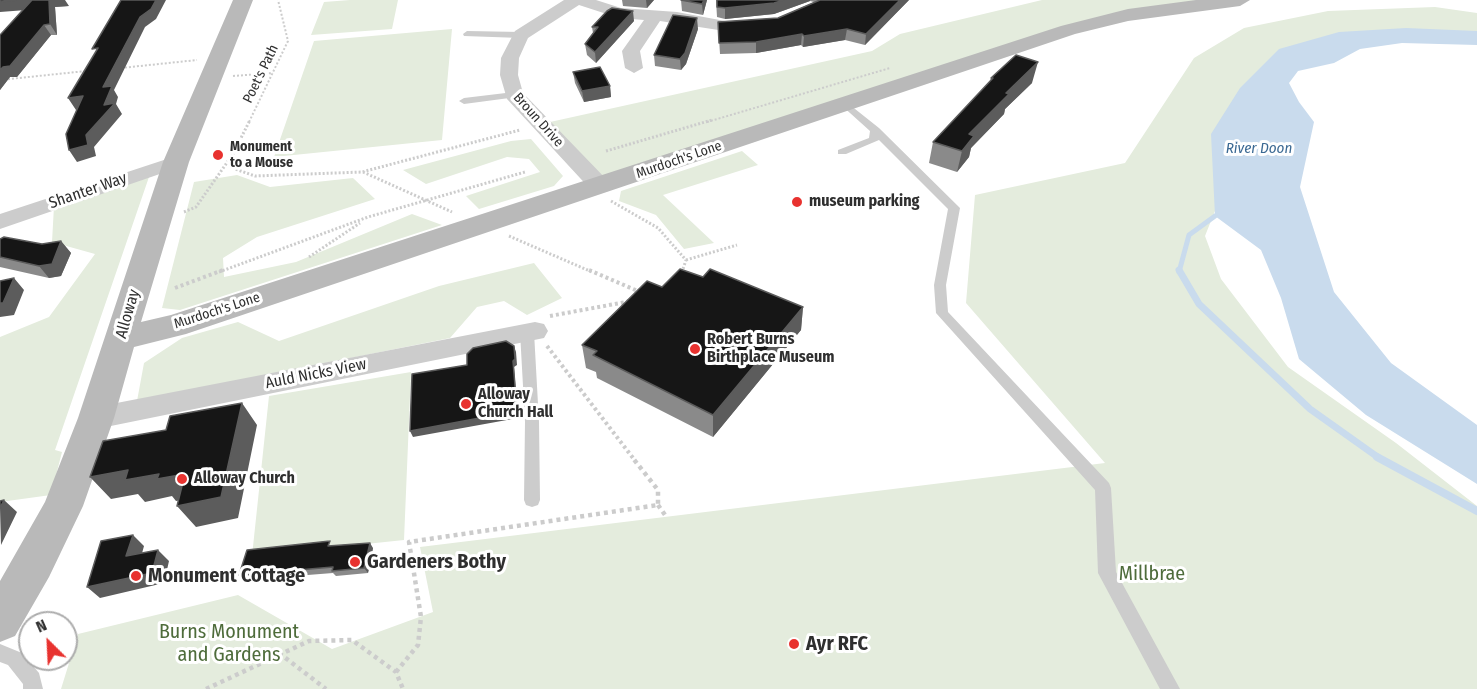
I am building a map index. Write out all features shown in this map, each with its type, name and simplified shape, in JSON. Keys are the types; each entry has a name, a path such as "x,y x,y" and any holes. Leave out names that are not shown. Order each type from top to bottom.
{"street":[{"name":"Alloway","path":"0,621 34,564 63,506 96,418 154,227 177,162 243,0"},
{"path":"521,35 575,0"},
{"path":"580,0 619,13 677,17 725,26 766,23"},
{"name":"Murdoch's Lone","path":"121,338 175,326 1088,25 1128,15 1240,0"},
{"path":"634,68 631,51 656,16"},
{"name":"Broun Drive","path":"521,35 510,58 509,75 514,95 600,186"},
{"name":"Shanter Way","path":"0,222 177,162"},
{"name":"Auld Nicks View","path":"96,418 531,331"}],"lane":[{"path":"467,34 521,35"},
{"path":"464,101 514,95"},
{"path":"845,104 875,130 954,208 940,285 942,313 1103,488 1107,573 1170,689"},
{"path":"842,152 874,140 875,130"},
{"path":"531,331 532,500"},
{"path":"0,653 15,659 32,680 33,689"}],"path":[{"name":"Poet's Path","path":"154,227 196,207 233,154 288,41 278,0"},
{"path":"606,151 896,66"},
{"path":"112,69 215,68 273,73"},
{"path":"0,80 89,71"},
{"path":"233,154 235,169 255,176 363,172 437,154 541,124"},
{"path":"363,172 651,297"},
{"path":"175,288 368,217 525,172"},
{"path":"600,186 611,201 658,228 686,260"},
{"path":"301,283 297,266 368,217"},
{"path":"686,260 737,245"},
{"path":"681,278 686,260"},
{"path":"531,331 535,319 639,299"},
{"path":"658,505 665,515"},
{"path":"206,689 309,641 352,640 396,672 403,689"},
{"path":"279,653 326,689"}],"green space":[{"path":"398,0 392,29 311,35 324,2"},
{"path":"1042,0 1240,0 1128,15 600,186 541,124 872,51 900,34"},
{"path":"1435,7 1477,13 1477,36 1278,53 1205,236 1221,279 1288,367 1396,443 1477,506 1477,689 61,689 67,671 78,671 78,634 238,595 332,649 433,612 420,547 1105,463 966,303 975,195 1125,163 1194,58 1244,28 1328,11"},
{"path":"452,29 442,140 274,157 314,41"},
{"path":"531,139 563,176 554,186 479,209 466,196 540,172 529,159 507,157 426,184 403,170 511,141"},
{"path":"742,151 758,165 663,195 714,243 684,249 656,215 619,201 621,191"},
{"path":"237,175 270,187 353,178 375,199 257,237 223,258 224,277 296,262 412,214 442,225 180,310 162,308 194,182"},
{"path":"149,177 55,450 62,452 51,495 0,502 0,337 49,317 95,254 52,242 54,206"},
{"path":"534,263 562,298 527,315 504,301 477,307 450,338 137,401 144,363 182,338 238,322 279,341 439,286"},
{"path":"411,372 404,540 252,556 269,396"}],"water":[{"name":"River Doon","path":"1406,28 1477,31 1477,45 1402,43 1360,49 1334,63 1298,71 1289,83 1299,102 1314,122 1300,187 1334,292 1391,363 1477,425 1477,484 1366,415 1299,359 1281,298 1261,250 1215,216 1211,134 1240,88 1279,49 1339,32"}],"building":[{"path":"32,0 49,0 50,24 44,25 10,66 0,70 0,35"},
{"path":"121,0 156,0 151,9 140,17 103,87 112,86 104,105 115,103 86,135 88,145 69,150 66,134 83,96 68,98 98,48 92,49"},
{"path":"681,0 704,0 702,4"},
{"path":"717,0 784,0 725,8 717,7"},
{"path":"820,0 900,0 866,34 847,29 756,42 719,43 718,22 778,18"},
{"path":"612,8 633,11 595,52 585,44 598,27 592,27"},
{"path":"673,15 697,18 685,53 680,59 654,55"},
{"path":"1016,55 1038,62 969,134 974,136 962,151 933,142 993,78 991,78"},
{"path":"600,67 610,86 582,91 573,72"},
{"path":"4,237 42,244 61,241 52,264 39,266 0,257 0,239"},
{"name":"Robert Burns Birthplace Museum","path":"680,269 703,277 710,269 803,307 713,415 593,355 597,351 582,345 647,281 662,287"},
{"path":"14,278 3,303 0,303 0,281"},
{"name":"Alloway Church Hall","path":"506,341 514,346 517,411 410,431 412,374 467,365 467,354 473,348"},
{"path":"242,403 221,497 177,506 185,474 157,479 159,474 125,480 128,470 90,477 103,441 166,430 170,416"},
{"path":"133,535 126,556 158,550 152,573 87,587 101,541"},
{"path":"330,541 328,546 370,543 364,568 332,571 333,567 239,575 247,550"}],"waterway":[{"path":"1179,271 1189,235 1215,216"},
{"path":"1179,271 1199,304 1310,409 1379,458"},
{"path":"1377,457 1477,511"}],"place":[{"name":"Monument to a Mouse","path":"218,155"},
{"name":"museum parking","path":"797,202"},
{"name":"Robert Burns Birthplace Museum","path":"695,349"},
{"name":"Alloway Church Hall","path":"466,404"},
{"name":"Alloway Church","path":"182,479"},
{"name":"Gardeners Bothy","path":"355,562"},
{"name":"Monument Cottage","path":"136,576"},
{"name":"Ayr RFC","path":"794,644"}],"park label":[{"name":"Millbrae","path":"1152,574"},
{"name":"Burns Monument and Gardens","path":"229,644"}]}
